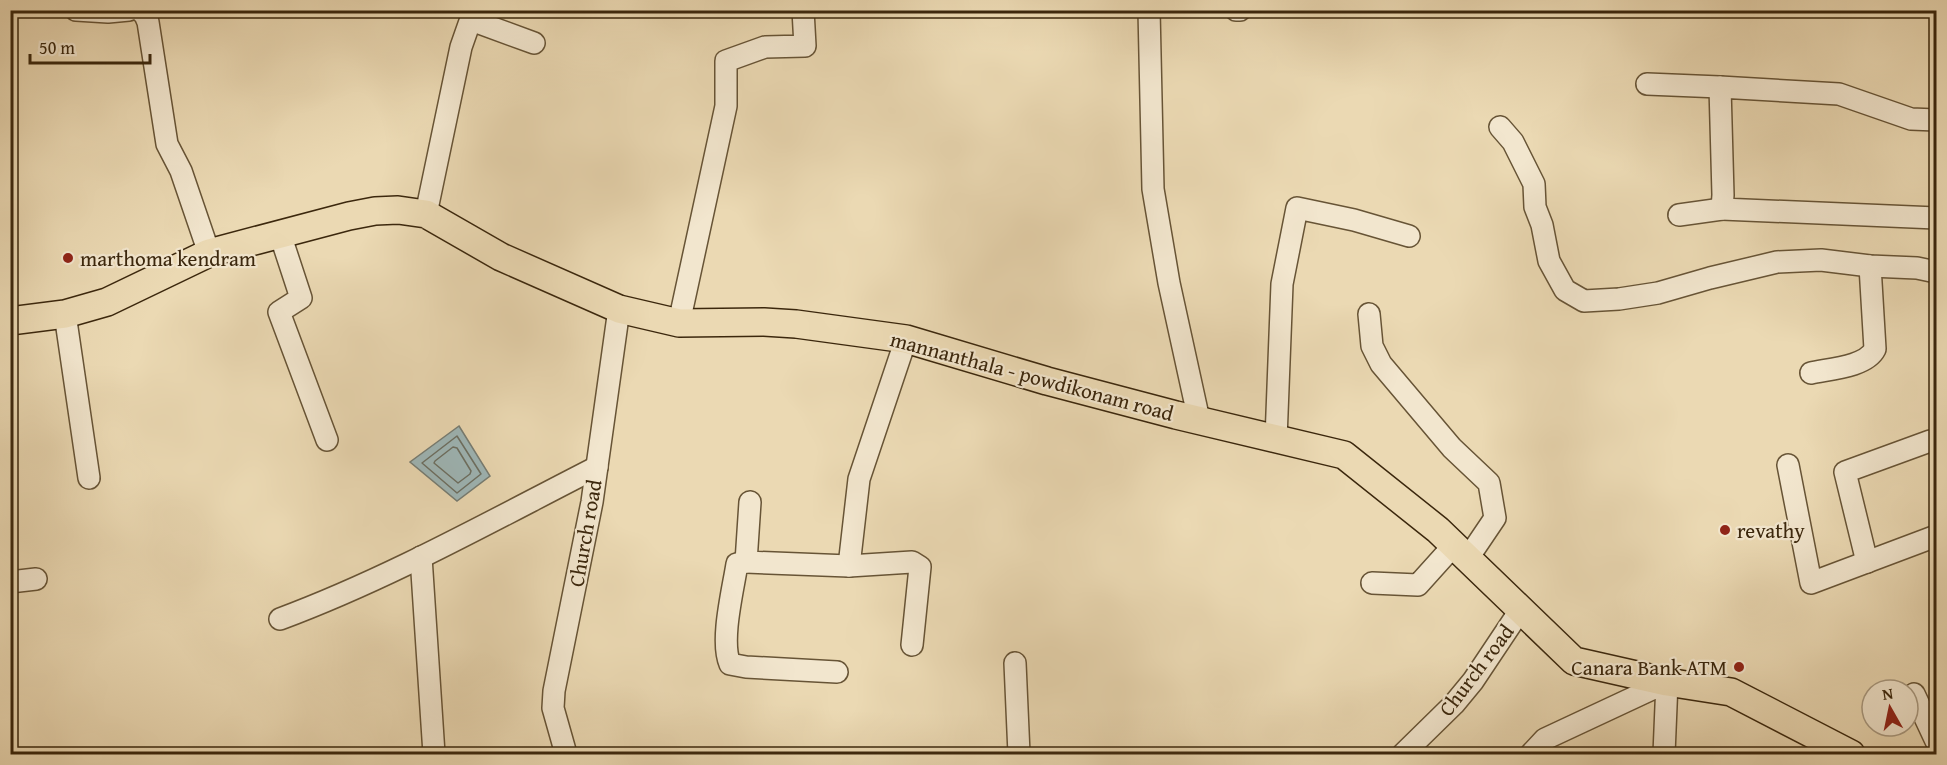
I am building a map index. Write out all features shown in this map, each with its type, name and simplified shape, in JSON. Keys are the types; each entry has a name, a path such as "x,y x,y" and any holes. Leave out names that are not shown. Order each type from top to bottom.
{"main road":[{"name":"mannanthala - powdikonam road","path":"10,321 65,314 107,302 209,253 349,216 375,211 398,210 426,214 501,257 619,309 679,323 796,324 906,339 1047,381 1344,455 1438,530 1574,661 1667,682 1731,692 1851,754"}],"street":[{"path":"76,10 108,12 129,10"},
{"path":"140,10 148,22 167,144 181,171 209,253"},
{"path":"679,323 726,106 726,61 765,47 805,46 803,10"},
{"path":"1149,10 1153,189 1169,283 1199,420"},
{"path":"426,214 461,47 472,15 534,43"},
{"path":"1647,84 1839,94 1911,119 1936,120"},
{"path":"1720,87 1722,209"},
{"path":"1500,127 1513,142 1534,184 1535,207 1542,225 1549,261 1565,290 1584,301 1658,293 1777,262 1821,260 1870,266 1917,268 1936,272"},
{"path":"1276,439 1282,284 1297,208 1354,220 1409,236"},
{"path":"1679,214 1722,209 1936,218"},
{"path":"280,234 302,298 279,312 327,440"},
{"path":"1811,373 1861,362 1871,356 1875,349 1870,266"},
{"name":"Church road","path":"566,754 553,708 554,691 592,502 619,309"},
{"path":"65,314 89,478"},
{"path":"1369,314 1372,346 1381,364 1452,448 1489,483 1495,518 1461,551 1418,585 1372,583"},
{"path":"849,566 859,479 906,339"},
{"path":"1867,562 1845,472 1930,441"},
{"path":"1788,465 1811,583 1936,536"},
{"path":"280,619 332,600 597,467"},
{"path":"746,562 750,502"},
{"path":"421,557 434,754"},
{"path":"837,672 730,664 726,656 726,642 737,564 746,562 849,566 912,562 920,567 912,645"},
{"path":"10,582 36,579"},
{"name":"Church road","path":"1403,754 1454,704 1473,681 1521,609"},
{"path":"1015,663 1019,754"},
{"path":"1531,754 1545,740 1667,682 1664,754"},
{"path":"1920,707 1936,741"}],"water":[{"path":"459,426 490,476 457,501 410,462"}],"place":[{"name":"marthoma kendram","path":"68,258"},
{"name":"revathy","path":"1725,530"},
{"name":"Canara Bank ATM","path":"1739,667"}]}
